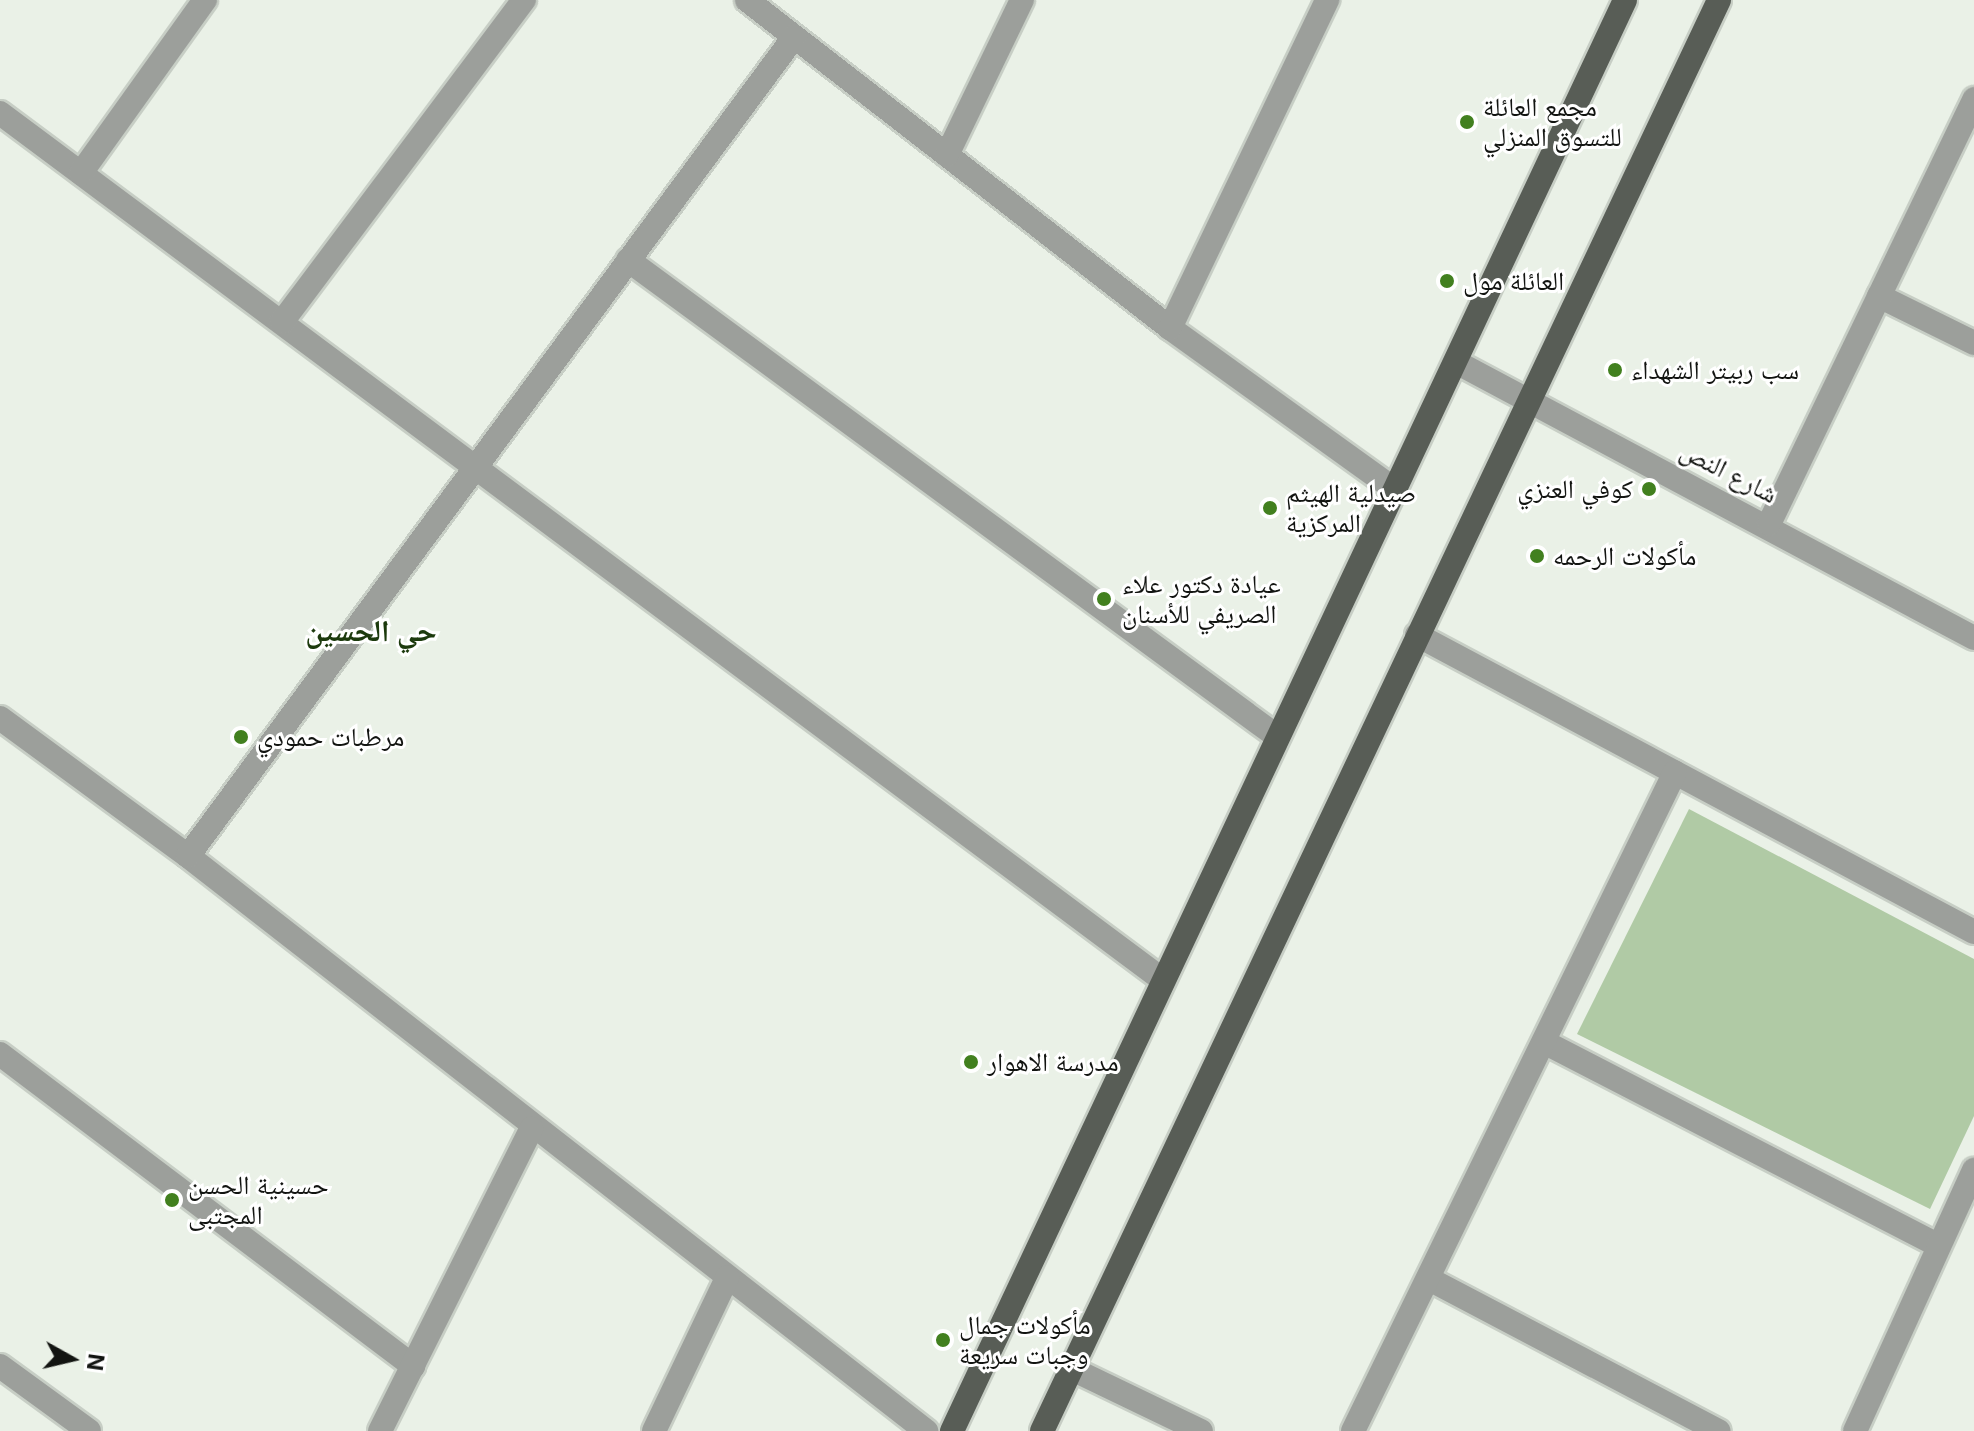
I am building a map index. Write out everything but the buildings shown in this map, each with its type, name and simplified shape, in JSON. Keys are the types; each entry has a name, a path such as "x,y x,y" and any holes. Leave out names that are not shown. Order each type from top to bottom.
{"main road":[{"path":"952,1431 1160,978 1456,362 1625,0"},
{"path":"1042,1431 1719,0"}],"street":[{"path":"81,173 205,0"},
{"path":"282,322 524,0"},
{"path":"747,0 1170,328 1393,488"},
{"path":"947,155 1022,0"},
{"path":"1170,328 1327,0"},
{"path":"188,856 474,464 794,37"},
{"path":"1769,524 1974,99"},
{"path":"0,113 1160,978"},
{"path":"628,260 1275,735"},
{"path":"1879,296 1974,343"},
{"name":"شارع النص","path":"1456,362 1769,524 1974,638"},
{"path":"1417,635 1974,932"},
{"path":"5,731 188,856 531,1129 926,1431"},
{"path":"1353,1431 1675,772"},
{"path":"1544,1042 1938,1245"},
{"path":"0,1054 413,1366"},
{"path":"380,1431 531,1129"},
{"path":"1855,1431 1974,1170"},
{"path":"654,1431 727,1278"},
{"path":"1429,1279 1719,1431"},
{"path":"0,1366 89,1431"},
{"path":"1072,1369 1201,1431"}],"green space":[{"path":"1689,809 1974,959 1974,1116 1930,1209 1577,1034"}],"place":[{"name":"مجمع العائلة للتسوق المنزلي","path":"1467,122"},
{"name":"العائلة مول","path":"1447,281"},
{"name":"سب ربيتر الشهداء","path":"1615,370"},
{"name":"كوفي العنزي","path":"1649,489"},
{"name":"صيدلية الهيثم المركزية","path":"1270,508"},
{"name":"مأكولات الرحمه","path":"1537,556"},
{"name":"عيادة دكتور علاء الصريفي للأسنان","path":"1104,599"},
{"name":"مرطبات حمودي","path":"241,737"},
{"name":"مدرسة الاهوار","path":"971,1062"},
{"name":"حسينية الحسن المجتبى","path":"172,1200"},
{"name":"مأكولات جمال وجبات سريعة","path":"943,1340"}],"district":[{"name":"حي الحسين","path":"371,630"}]}
